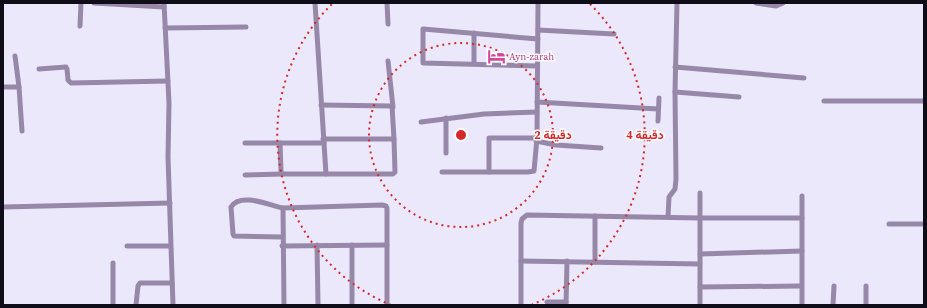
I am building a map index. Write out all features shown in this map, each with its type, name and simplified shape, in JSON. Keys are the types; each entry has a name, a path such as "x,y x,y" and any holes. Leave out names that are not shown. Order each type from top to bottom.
{"street":[{"path":"80,26 81,3"},
{"path":"94,3 164,5 168,81 170,246 173,305"},
{"path":"315,3 326,174"},
{"path":"386,3 388,24"},
{"path":"442,172 534,171 537,112 538,3"},
{"path":"668,218 669,196 675,189 676,179 674,92 677,3"},
{"path":"756,3 776,6 783,3"},
{"path":"165,28 246,27"},
{"path":"538,39 424,29 423,62 538,66"},
{"path":"538,30 614,34"},
{"path":"474,33 474,64"},
{"path":"15,56 22,131"},
{"path":"244,175 393,174 396,170 393,107 388,61"},
{"path":"39,69 66,67 68,80 71,83 168,81"},
{"path":"675,67 804,78"},
{"path":"3,87 19,87"},
{"path":"674,92 740,97"},
{"path":"658,121 659,98"},
{"path":"824,101 924,101"},
{"path":"537,102 658,109"},
{"path":"321,105 393,107"},
{"path":"421,122 484,114 537,112"},
{"path":"446,118 446,153"},
{"path":"489,172 488,138 536,140 556,145 601,148"},
{"path":"245,143 394,139"},
{"path":"280,143 282,174"},
{"path":"700,193 700,305"},
{"path":"802,196 802,305"},
{"path":"282,237 234,236 231,207 234,203 245,199 283,208 385,205 387,208 387,305"},
{"path":"3,207 170,203"},
{"path":"283,208 282,246 284,305"},
{"path":"521,305 520,223 524,217 531,215 668,218 802,218"},
{"path":"595,216 595,262"},
{"path":"889,224 924,224"},
{"path":"317,245 318,305"},
{"path":"352,245 352,305"},
{"path":"282,246 387,245"},
{"path":"127,246 170,246"},
{"path":"700,254 802,251"},
{"path":"521,261 700,264"},
{"path":"547,302 566,304 567,262"},
{"path":"113,263 113,305"},
{"path":"136,305 138,286 140,283 172,283"},
{"path":"700,287 801,286"},
{"path":"834,286 834,305"},
{"path":"866,286 866,305"}],"place":[{"name":"Ayn-zarah","path":"496,56"}]}
